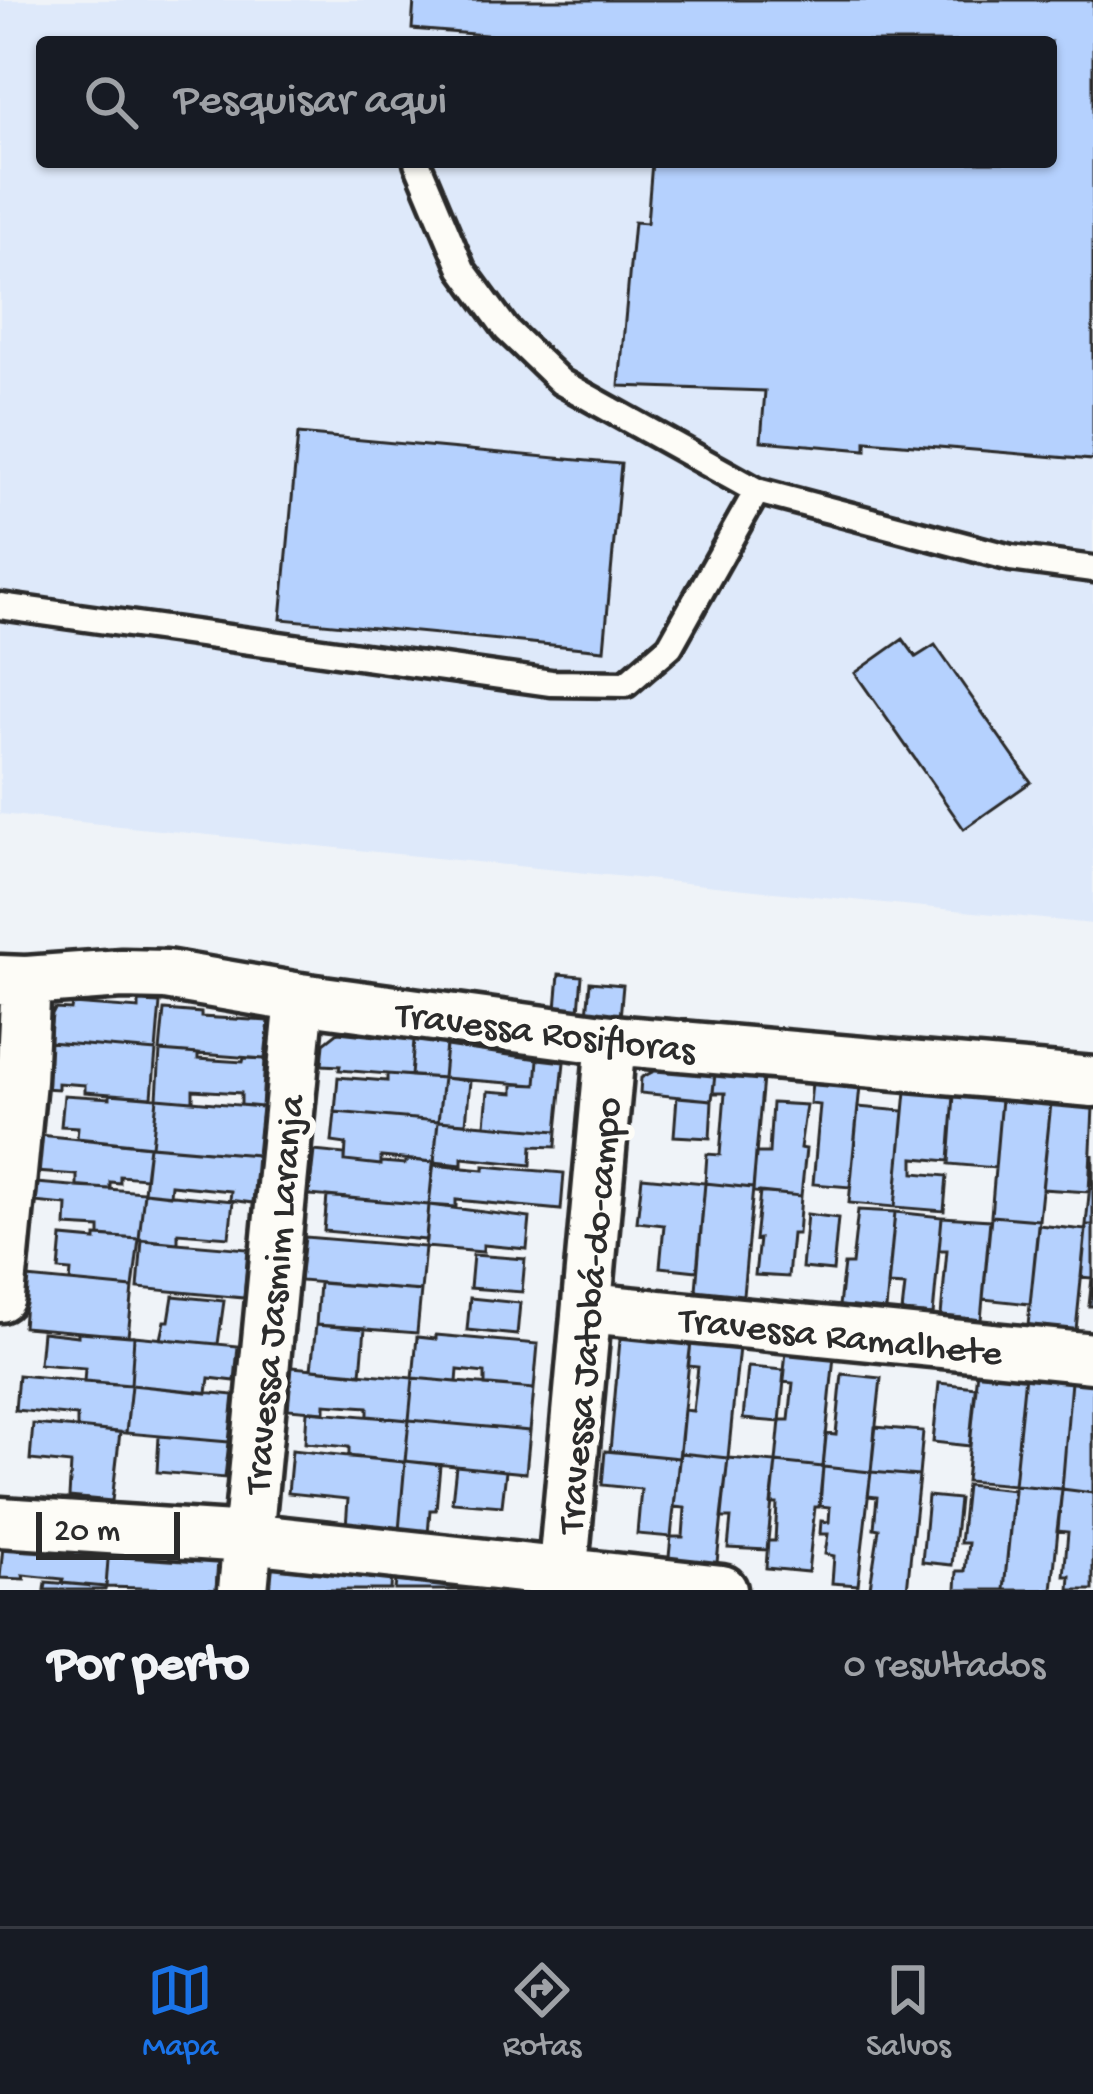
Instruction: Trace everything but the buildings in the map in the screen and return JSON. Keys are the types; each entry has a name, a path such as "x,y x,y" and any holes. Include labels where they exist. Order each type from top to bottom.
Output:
{"street":[{"name":"Travessa Rosifloras","path":"13,980 166,975 611,1040 1093,1082"},
{"path":"0,1297 21,1081 13,980"},
{"name":"Travessa Jasmim Laranja","path":"243,1590 300,998"},
{"name":"Travessa Jatobá-do-campo","path":"561,1582 611,1040"},
{"name":"Travessa Ramalhete","path":"589,1308 1093,1358"},
{"path":"0,1522 248,1538 561,1582 722,1590"}],"lane":[{"path":"420,168 462,269 506,328 561,382 757,491 1011,558 1093,569"},
{"path":"0,606 550,683 626,684 670,646 757,491"}],"shaded area":[{"path":"0,0 1093,0 1093,924 0,814"}]}
